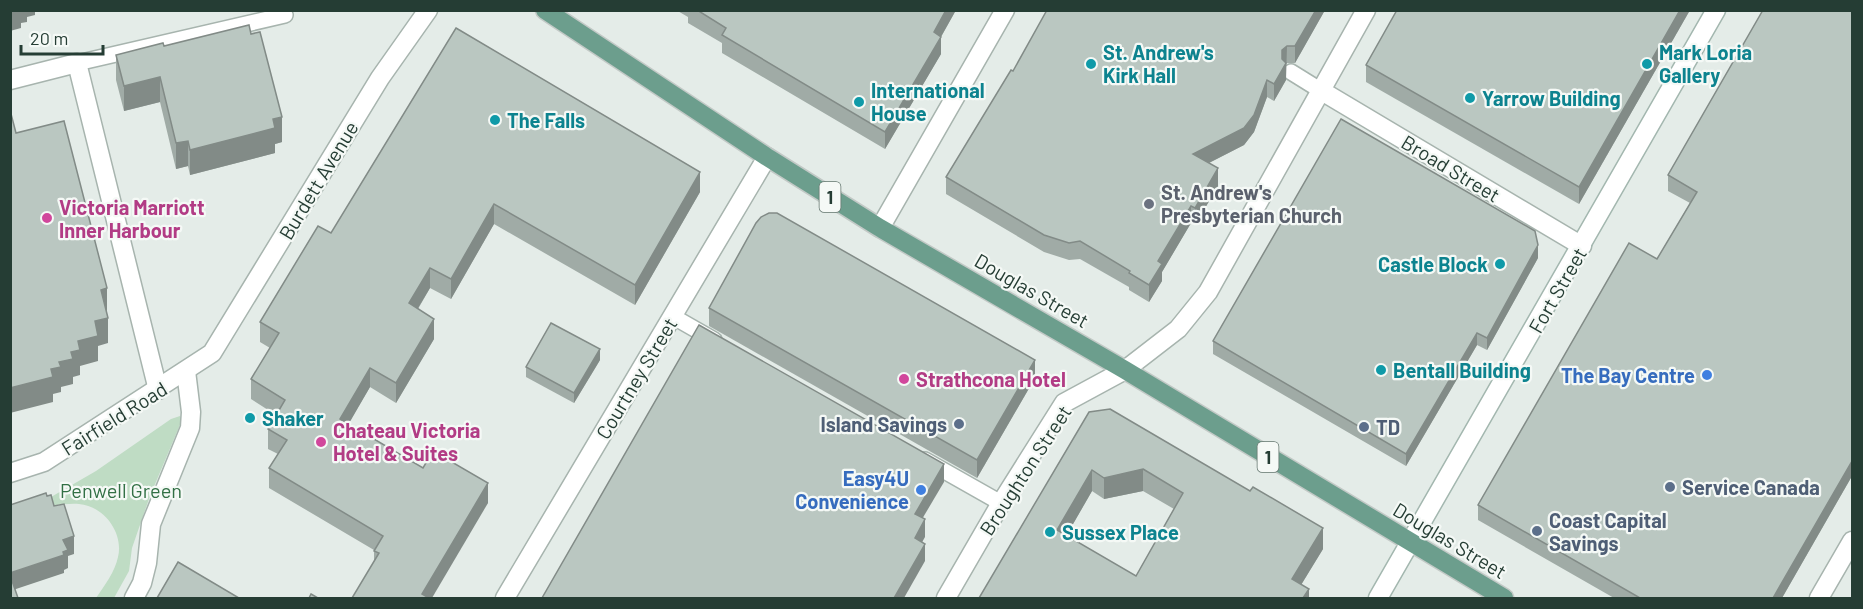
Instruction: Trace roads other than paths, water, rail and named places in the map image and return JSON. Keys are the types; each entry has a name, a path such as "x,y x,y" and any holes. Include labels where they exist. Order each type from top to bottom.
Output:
{"main road":[{"name":"Douglas Street","path":"544,10 767,157 880,228 1125,370 1504,598"}],"street":[{"name":"Burdett Avenue","path":"212,353 380,78 428,10"},
{"path":"880,228 1005,10"},
{"name":"Broughton Street","path":"946,598 1001,503 1064,403 1125,370 1178,329 1208,292 1366,10"},
{"name":"Fort Street","path":"1378,598 1716,10"},
{"path":"10,80 77,63 158,390"},
{"name":"Broad Street","path":"1320,90 1582,246"},
{"name":"Courtney Street","path":"505,598 767,157"},
{"name":"Fairfield Road","path":"10,473 44,462 212,353"},
{"path":"138,591 147,563 151,524 190,428 191,412 186,371"},
{"path":"1819,598 1852,541"}],"lane":[{"path":"77,63 285,15"},
{"path":"1291,72 1320,90"},
{"path":"672,316 723,345"},
{"path":"909,450 1001,503"}],"place":[{"name":"St. Andrew's Kirk Hall","path":"1091,64"},
{"name":"Mark Loria Gallery","path":"1647,64"},
{"name":"Yarrow Building","path":"1470,98"},
{"name":"International House","path":"859,102"},
{"name":"The Falls","path":"495,120"},
{"name":"St. Andrew's Presbyterian Church","path":"1149,204"},
{"name":"Victoria Marriott Inner Harbour","path":"47,218"},
{"name":"Castle Block","path":"1500,264"},
{"name":"Bentall Building","path":"1381,370"},
{"name":"The Bay Centre","path":"1707,375"},
{"name":"Strathcona Hotel","path":"904,379"},
{"name":"Shaker","path":"250,418"},
{"name":"Island Savings","path":"959,424"},
{"name":"TD","path":"1364,427"},
{"name":"Chateau Victoria Hotel & Suites","path":"321,442"},
{"name":"Service Canada","path":"1670,487"},
{"name":"Easy4U Convenience","path":"921,490"},
{"name":"Coast Capital Savings","path":"1537,531"},
{"name":"Sussex Place","path":"1050,532"}],"park label":[{"name":"Penwell Green","path":"121,490"}]}
